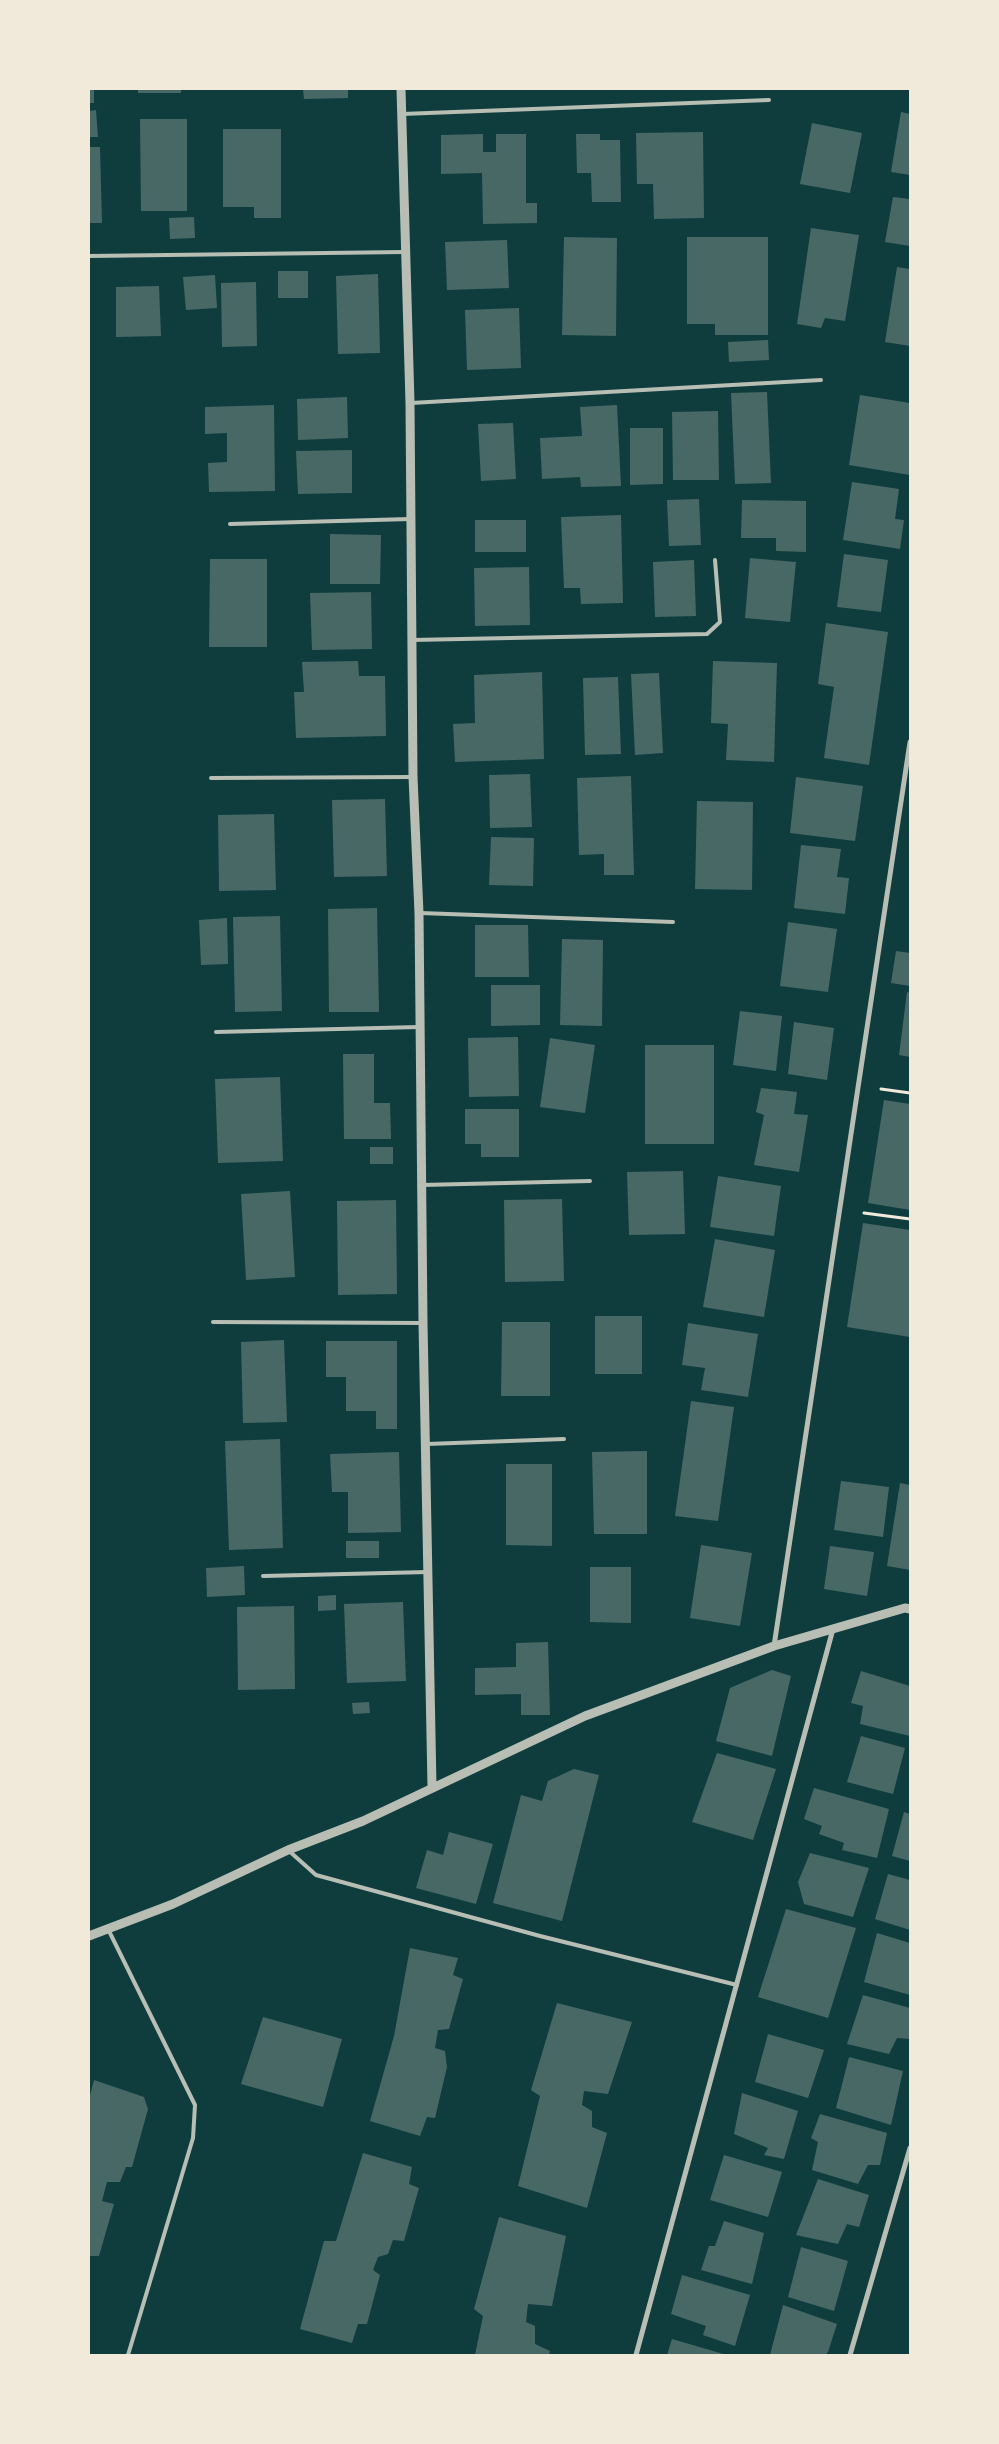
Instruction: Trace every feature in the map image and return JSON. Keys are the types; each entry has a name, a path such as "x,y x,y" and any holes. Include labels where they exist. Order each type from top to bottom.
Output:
{"street":[{"path":"402,89 404,252 410,403 413,777 419,913 423,1323 427,1444 432,1787"},
{"path":"774,1646 910,742"},
{"path":"89,1936 172,1904 288,1850 363,1821 585,1716 774,1646 905,1608 910,1609"},
{"path":"636,2355 833,1629"},
{"path":"850,2355 910,2148"}],"lane":[{"path":"402,114 769,100"},
{"path":"89,256 404,252"},
{"path":"410,403 821,380"},
{"path":"230,524 410,519"},
{"path":"411,640 708,634 720,622 716,560"},
{"path":"211,778 413,777"},
{"path":"419,913 673,922"},
{"path":"216,1032 419,1026"},
{"path":"421,1185 590,1182"},
{"path":"213,1322 423,1323"},
{"path":"427,1444 564,1439"},
{"path":"264,1576 428,1572"},
{"path":"288,1850 316,1875 540,1936 737,1985"},
{"path":"108,1929 195,2105 193,2138 128,2355"}],"path":[{"path":"840,1210 910,1219"}],"building":[{"path":"89,89 94,89 94,103 89,103"},
{"path":"138,89 181,89 181,93 138,93"},
{"path":"303,89 348,89 348,98 304,99"},
{"path":"96,110 98,137 89,137 89,111"},
{"path":"901,112 910,114 910,175 891,172"},
{"path":"140,119 187,119 187,211 141,211"},
{"path":"812,123 862,133 850,193 800,184"},
{"path":"223,129 281,129 281,218 254,218 254,207 223,207"},
{"path":"703,132 704,218 654,219 653,184 637,184 636,133"},
{"path":"483,134 483,152 496,152 496,134 526,134 526,203 537,203 537,223 483,224 482,173 441,174 441,135"},
{"path":"576,134 600,134 600,140 620,140 621,202 592,202 591,173 577,173"},
{"path":"89,147 100,147 102,223 89,223"},
{"path":"893,197 910,199 910,246 885,242"},
{"path":"194,217 195,238 170,239 169,218"},
{"path":"811,228 859,235 845,321 825,318 821,328 797,324"},
{"path":"564,237 617,238 616,336 562,335"},
{"path":"687,237 768,237 768,335 715,335 715,324 687,324"},
{"path":"507,240 509,288 447,290 445,242"},
{"path":"897,267 910,269 910,346 885,342"},
{"path":"278,271 308,271 308,298 278,298"},
{"path":"378,274 380,353 338,354 336,276"},
{"path":"215,275 217,308 186,310 183,277"},
{"path":"256,282 257,346 222,347 221,283"},
{"path":"159,286 161,336 116,337 116,287"},
{"path":"519,308 521,368 467,370 465,310"},
{"path":"768,340 769,360 729,362 728,342"},
{"path":"767,392 771,483 735,484 731,393"},
{"path":"860,395 910,403 910,475 849,465"},
{"path":"347,397 348,438 298,440 297,399"},
{"path":"274,405 275,491 209,492 208,463 227,462 227,433 205,434 205,407"},
{"path":"617,405 621,486 581,487 580,477 542,479 540,438 582,436 580,407"},
{"path":"718,411 719,480 673,480 672,412"},
{"path":"513,423 516,479 481,481 478,424"},
{"path":"630,428 663,428 663,484 630,485"},
{"path":"352,450 352,493 298,494 296,451"},
{"path":"852,482 899,489 895,519 904,520 900,549 843,540"},
{"path":"699,499 701,545 669,546 667,500"},
{"path":"742,500 806,501 806,552 776,551 776,538 741,538"},
{"path":"621,515 623,603 581,604 580,588 564,588 561,517"},
{"path":"475,520 526,520 526,552 475,552"},
{"path":"330,534 381,535 380,584 330,584"},
{"path":"844,554 888,560 881,612 837,607"},
{"path":"750,558 796,562 790,622 745,618"},
{"path":"210,559 267,559 267,647 209,647"},
{"path":"694,560 696,616 655,617 653,562"},
{"path":"529,567 530,625 475,626 474,568"},
{"path":"371,592 372,649 312,650 310,593"},
{"path":"826,623 888,632 869,765 824,758 834,687 818,684"},
{"path":"358,661 359,676 385,676 386,736 296,738 294,692 304,692 302,662"},
{"path":"713,661 777,663 774,762 726,760 728,724 711,723"},
{"path":"542,672 544,759 455,762 453,724 475,723 474,675"},
{"path":"659,673 663,753 635,755 631,674"},
{"path":"618,677 621,754 585,755 583,678"},
{"path":"530,774 532,827 490,828 489,775"},
{"path":"631,776 634,875 604,875 604,854 579,855 577,778"},
{"path":"796,777 863,786 855,841 790,833"},
{"path":"385,799 387,876 334,877 332,800"},
{"path":"697,801 753,802 752,890 695,889"},
{"path":"274,814 276,890 219,891 218,815"},
{"path":"491,837 534,838 533,886 489,885"},
{"path":"801,845 841,849 837,877 849,878 845,914 794,908"},
{"path":"377,908 379,1012 329,1012 328,909"},
{"path":"280,916 282,1011 235,1012 233,917"},
{"path":"227,918 228,964 201,965 199,920"},
{"path":"788,922 837,929 828,992 780,986"},
{"path":"475,925 528,925 529,977 475,977"},
{"path":"562,939 603,940 602,1026 560,1025"},
{"path":"896,951 910,953 910,986 891,983"},
{"path":"491,985 540,985 540,1025 491,1026"},
{"path":"907,992 910,993 910,1057 899,1055"},
{"path":"740,1011 782,1016 776,1071 733,1065"},
{"path":"794,1022 834,1028 827,1080 788,1074"},
{"path":"518,1037 519,1096 469,1097 468,1038"},
{"path":"550,1038 595,1045 585,1113 540,1107"},
{"path":"645,1045 714,1045 714,1144 645,1144"},
{"path":"343,1054 374,1054 374,1103 390,1103 391,1139 344,1139"},
{"path":"280,1077 283,1161 218,1163 215,1079"},
{"path":"761,1088 797,1092 794,1114 808,1115 799,1172 754,1165 764,1115 756,1112"},
{"path":"884,1100 910,1104 910,1210 868,1203"},
{"path":"465,1109 519,1109 519,1157 481,1157 481,1144 465,1144"},
{"path":"370,1147 393,1147 393,1164 370,1164"},
{"path":"683,1171 685,1234 629,1235 627,1172"},
{"path":"718,1176 781,1186 774,1236 710,1227"},
{"path":"290,1191 295,1277 246,1280 241,1194"},
{"path":"562,1199 564,1281 505,1282 504,1200"},
{"path":"396,1200 397,1294 338,1295 337,1201"},
{"path":"863,1223 910,1230 910,1337 847,1327"},
{"path":"715,1239 775,1250 764,1317 703,1307"},
{"path":"595,1316 642,1316 642,1374 595,1374"},
{"path":"502,1322 550,1322 550,1396 501,1396"},
{"path":"688,1323 758,1334 748,1397 701,1390 705,1368 682,1365"},
{"path":"284,1340 287,1422 243,1423 241,1342"},
{"path":"326,1341 397,1341 397,1429 376,1429 376,1411 346,1411 346,1377 326,1377"},
{"path":"691,1401 734,1407 718,1521 675,1516"},
{"path":"280,1439 283,1548 229,1550 225,1441"},
{"path":"647,1451 647,1534 594,1534 592,1452"},
{"path":"399,1452 401,1532 348,1533 348,1492 332,1492 330,1454"},
{"path":"506,1464 552,1464 552,1546 506,1545"},
{"path":"841,1481 889,1487 883,1537 834,1530"},
{"path":"900,1483 910,1485 910,1570 887,1566"},
{"path":"346,1541 379,1541 379,1558 346,1558"},
{"path":"701,1545 752,1553 740,1626 690,1618"},
{"path":"830,1546 874,1552 867,1596 824,1589"},
{"path":"244,1566 245,1595 207,1597 206,1568"},
{"path":"590,1567 631,1567 631,1623 590,1622"},
{"path":"336,1595 336,1610 318,1611 318,1596"},
{"path":"403,1602 406,1681 347,1683 344,1604"},
{"path":"294,1606 295,1689 238,1690 237,1607"},
{"path":"548,1642 550,1715 521,1715 521,1694 475,1695 475,1668 516,1667 516,1643"},
{"path":"772,1670 791,1676 772,1756 716,1741 730,1688"},
{"path":"861,1671 910,1686 910,1736 860,1724 863,1706 851,1703"},
{"path":"369,1702 370,1713 353,1714 352,1703"},
{"path":"861,1736 905,1748 893,1794 847,1782"},
{"path":"717,1753 776,1769 753,1840 692,1822"},
{"path":"574,1769 599,1775 562,1921 493,1903 521,1795 542,1801 548,1781"},
{"path":"814,1788 889,1809 877,1858 842,1850 844,1843 819,1834 822,1826 804,1819"},
{"path":"904,1812 910,1814 910,1861 892,1856"},
{"path":"449,1832 493,1844 476,1904 416,1888 427,1850 443,1855"},
{"path":"810,1853 869,1868 853,1917 804,1904 798,1882"},
{"path":"888,1874 910,1880 910,1930 875,1919"},
{"path":"786,1909 856,1928 828,2018 758,1997"},
{"path":"877,1933 910,1943 910,1995 864,1982"},
{"path":"410,1948 458,1958 453,1975 463,1979 449,2029 438,2030 435,2048 445,2051 447,2067 435,2118 427,2117 420,2136 370,2121 394,2036"},
{"path":"863,1995 910,2008 910,2039 897,2038 889,2054 847,2044"},
{"path":"557,2003 632,2022 608,2094 584,2091 582,2105 592,2111 592,2127 607,2133 587,2208 518,2186 540,2096 531,2090"},
{"path":"263,2017 342,2039 323,2107 241,2084"},
{"path":"768,2034 824,2050 808,2098 755,2082"},
{"path":"849,2057 903,2071 891,2125 836,2108"},
{"path":"94,2080 144,2097 148,2109 132,2167 126,2167 120,2182 107,2182 102,2201 114,2204 99,2256 89,2256 89,2099"},
{"path":"742,2093 798,2111 784,2159 764,2155 768,2148 734,2134"},
{"path":"820,2114 887,2133 880,2165 868,2165 858,2184 812,2170 818,2142 811,2138"},
{"path":"363,2153 412,2167 409,2184 419,2188 404,2241 393,2240 388,2254 378,2257 373,2270 380,2275 367,2324 358,2324 352,2343 300,2329 324,2241 336,2241"},
{"path":"724,2155 782,2172 768,2217 710,2200"},
{"path":"818,2179 869,2195 859,2227 847,2224 838,2244 796,2235"},
{"path":"499,2217 566,2236 552,2306 528,2304 526,2322 535,2326 535,2344 550,2351 549,2355 475,2355 483,2316 474,2309"},
{"path":"724,2221 764,2233 752,2284 701,2270 709,2246 715,2246"},
{"path":"801,2247 848,2261 834,2311 788,2297"},
{"path":"682,2275 750,2295 735,2346 703,2335 706,2326 671,2314"},
{"path":"783,2305 837,2324 828,2352 825,2355 770,2355"},
{"path":"672,2339 727,2355 667,2355"}]}
